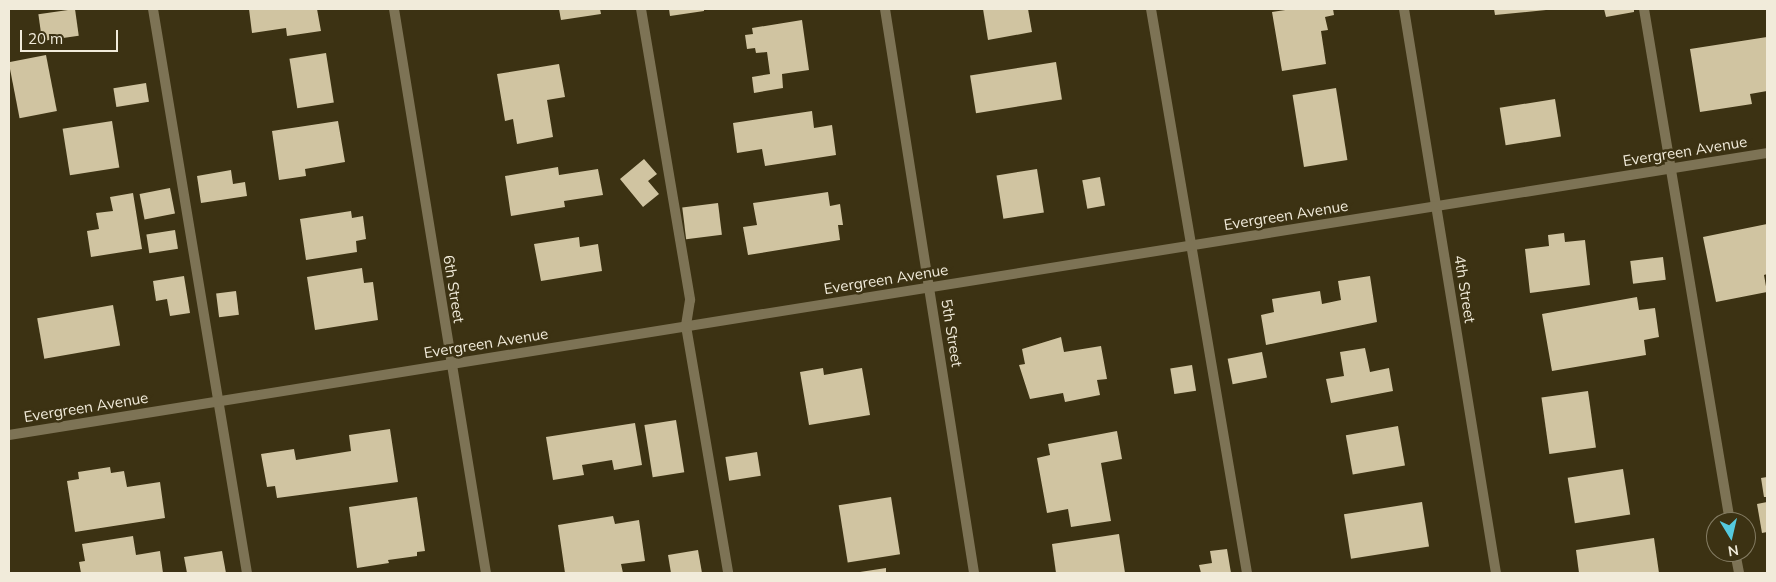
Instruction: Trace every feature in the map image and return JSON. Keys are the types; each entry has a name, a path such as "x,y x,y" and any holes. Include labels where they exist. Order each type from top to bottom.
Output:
{"street":[{"path":"153,9 247,573"},
{"name":"6th Street","path":"394,9 486,573"},
{"path":"641,9 690,300 686,326 728,573"},
{"name":"5th Street","path":"885,9 974,573"},
{"path":"1151,9 1247,573"},
{"name":"4th Street","path":"1404,9 1496,573"},
{"path":"1644,9 1728,512"},
{"name":"Evergreen Avenue","path":"9,434 1767,153"}],"building":[{"path":"75,9 79,36 42,41 38,14"},
{"path":"249,9 317,9 321,31 287,36 286,28 252,33"},
{"path":"559,9 600,9 601,14 561,20"},
{"path":"669,9 704,9 704,11 670,16"},
{"path":"983,9 1028,9 1032,32 988,40"},
{"path":"1292,9 1333,9 1334,15 1325,17 1328,30 1321,31 1326,64 1282,71 1272,12"},
{"path":"1494,9 1546,9 1546,10 1495,15"},
{"path":"1604,9 1634,9 1634,12 1606,17"},
{"path":"802,20 809,70 782,74 783,88 754,93 752,77 770,74 767,52 756,53 755,48 747,49 745,35 753,34 752,28"},
{"path":"1767,37 1767,91 1750,94 1752,104 1700,112 1690,49"},
{"path":"326,53 334,102 297,108 289,59"},
{"path":"46,55 57,111 20,118 9,62"},
{"path":"1056,62 1062,100 976,113 970,76"},
{"path":"559,64 565,97 547,100 553,137 517,144 513,119 505,121 497,74"},
{"path":"146,83 149,102 116,107 113,88"},
{"path":"1336,88 1347,160 1304,167 1293,95"},
{"path":"1555,99 1561,137 1506,145 1500,108"},
{"path":"812,111 814,128 832,125 836,155 765,166 762,149 737,153 733,123"},
{"path":"112,121 119,167 70,175 63,129"},
{"path":"338,121 345,162 305,169 306,176 279,180 272,131"},
{"path":"644,159 657,174 648,181 659,194 643,207 620,179"},
{"path":"558,167 559,175 598,169 603,195 564,201 565,207 511,216 505,176"},
{"path":"1037,169 1044,212 1003,219 997,175"},
{"path":"231,170 233,184 245,182 247,196 201,203 197,176"},
{"path":"1100,177 1105,206 1087,209 1082,180"},
{"path":"170,188 175,214 145,219 140,194"},
{"path":"828,192 830,206 840,204 843,225 838,225 840,240 748,255 743,227 757,225 753,203"},
{"path":"133,193 142,249 91,257 87,231 99,229 96,213 113,211 110,197"},
{"path":"718,203 722,235 686,239 682,207"},
{"path":"351,211 352,218 363,216 366,239 356,241 357,252 306,260 300,219"},
{"path":"1767,224 1767,274 1764,275 1767,292 1716,302 1703,237"},
{"path":"175,230 178,249 149,253 146,235"},
{"path":"1564,233 1565,242 1585,240 1590,285 1530,293 1525,249 1549,246 1548,235"},
{"path":"579,237 580,247 598,244 602,271 541,281 534,244"},
{"path":"1663,257 1666,280 1633,284 1630,261"},
{"path":"362,268 364,283 373,282 378,320 315,330 307,277"},
{"path":"184,276 190,313 170,316 167,299 156,301 153,281"},
{"path":"1370,276 1377,322 1266,345 1261,315 1274,312 1272,299 1320,291 1322,304 1341,300 1338,281"},
{"path":"236,291 239,315 219,317 216,293"},
{"path":"1637,297 1639,310 1655,308 1659,337 1644,340 1646,355 1552,371 1542,314"},
{"path":"113,305 120,345 44,359 37,318"},
{"path":"1061,337 1064,352 1101,346 1107,379 1097,380 1100,395 1065,402 1063,393 1030,399 1019,365 1025,364 1022,349"},
{"path":"1365,348 1370,372 1389,368 1393,391 1331,403 1326,379 1344,376 1340,352"},
{"path":"1262,352 1267,378 1233,384 1228,359"},
{"path":"1192,365 1196,391 1174,394 1170,368"},
{"path":"823,368 824,375 862,368 870,415 809,425 800,372"},
{"path":"1588,391 1596,447 1549,454 1541,398"},
{"path":"676,420 684,472 653,477 644,425"},
{"path":"635,423 642,465 614,470 612,460 582,465 584,475 553,480 546,437"},
{"path":"1398,426 1405,465 1353,475 1346,435"},
{"path":"390,429 398,482 277,498 275,486 267,487 261,454 294,449 296,460 351,451 349,435"},
{"path":"1117,431 1122,459 1101,463 1111,521 1071,527 1068,509 1047,513 1037,458 1050,455 1048,444"},
{"path":"757,452 761,476 729,481 725,457"},
{"path":"110,467 111,473 124,471 127,487 160,482 165,518 75,532 67,481 79,479 78,472"},
{"path":"1623,469 1630,514 1575,523 1568,478"},
{"path":"1767,477 1767,497 1764,497 1761,478"},
{"path":"417,497 425,551 417,552 417,556 388,560 389,563 357,568 349,507"},
{"path":"891,497 900,554 848,563 839,505"},
{"path":"1422,502 1429,546 1351,559 1344,514"},
{"path":"1767,502 1767,532 1762,533 1757,504"},
{"path":"613,516 615,524 639,520 645,561 621,564 623,573 565,573 558,525"},
{"path":"1119,534 1125,573 1056,573 1052,544"},
{"path":"133,536 136,555 160,551 163,573 81,573 79,562 85,561 82,544"},
{"path":"1654,538 1659,573 1579,573 1576,550"},
{"path":"1227,549 1231,573 1201,573 1199,565 1212,563 1210,551"},
{"path":"698,550 702,573 671,573 668,555"},
{"path":"222,551 226,573 187,573 184,557"},
{"path":"886,568 886,573 860,572"}]}
